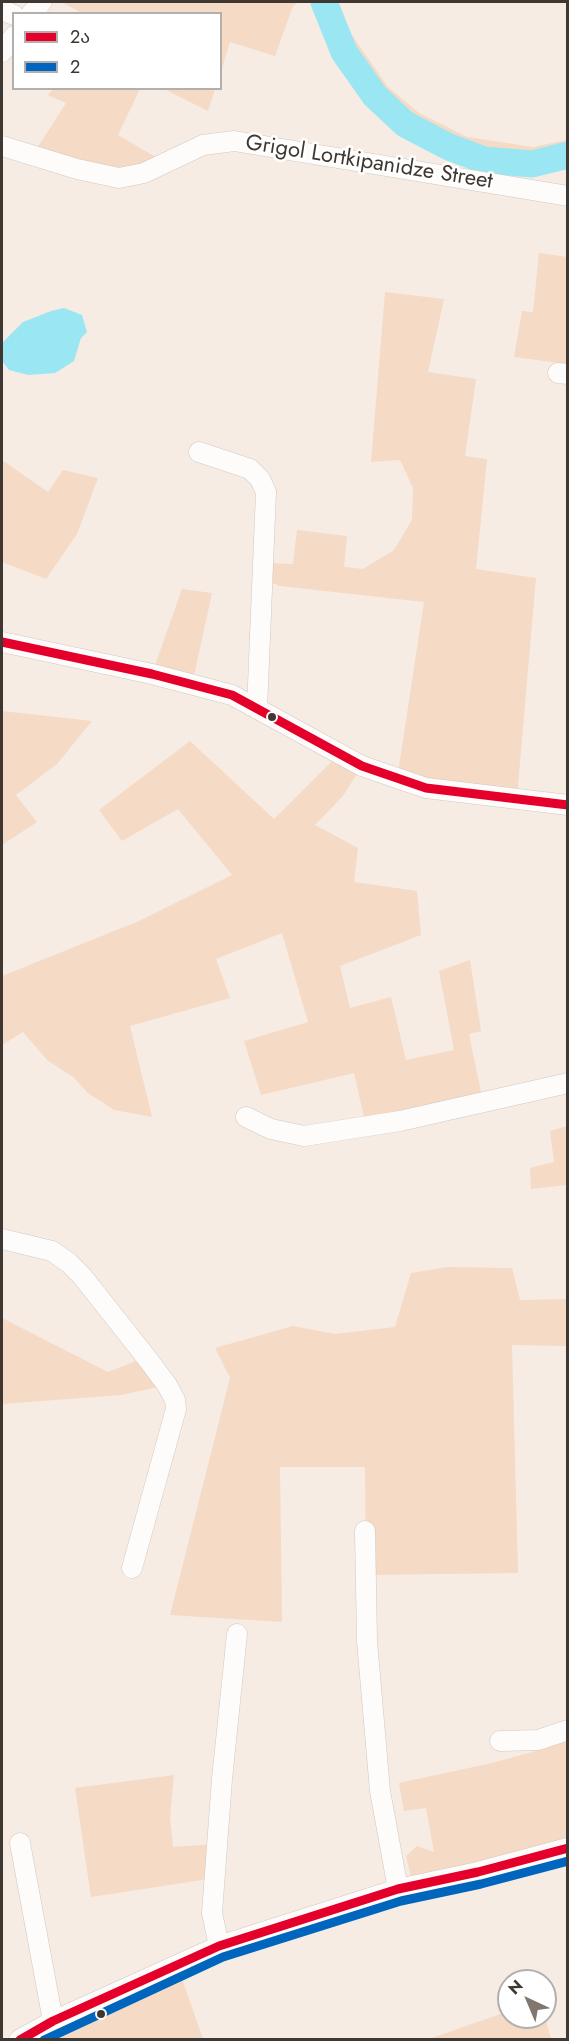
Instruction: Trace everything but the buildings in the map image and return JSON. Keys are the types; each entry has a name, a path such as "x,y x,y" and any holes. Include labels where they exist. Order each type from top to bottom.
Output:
{"street":[{"path":"2,52 12,39"},
{"name":"Grigol Lortkipanidze Street","path":"2,146 76,170 119,178 144,173 203,145 234,141 567,196"},
{"path":"199,452 250,469 260,479 266,492 257,709"},
{"path":"2,642 152,674 232,695 362,766 426,788 567,805"},
{"path":"246,1117 271,1129 304,1136 400,1120 567,1083"},
{"path":"2,1239 52,1251 69,1263 82,1276 146,1357 175,1400 176,1409 132,1568"},
{"path":"365,1531 367,1641 379,1781 398,1888"},
{"path":"219,1946 212,1913 222,1779 237,1634"},
{"path":"500,1741 538,1740 567,1730"},
{"path":"20,1843 53,2021"},
{"path":"19,2040 53,2021 219,1946 398,1888 478,1872 567,1848"}],"shaded area":[{"path":"61,2 298,2 293,6 275,56 230,42 222,69 222,12 80,12"},
{"path":"324,2 329,2 388,87 419,113 467,137 533,147 567,140 567,155 532,164 484,160 449,147 405,124 375,96 344,52"},
{"path":"52,90 140,90 118,135 166,163 144,173 32,156 66,103 48,95"},
{"path":"166,90 215,90 208,111"},
{"path":"539,253 567,257 567,364 514,357 522,311 533,312"},
{"path":"385,292 444,299 428,372 476,379 465,456 487,459 476,569 536,578 517,797 398,773 424,602 280,586 263,579 264,563 293,564 297,530 347,536 344,567 363,569 394,550 412,520 413,488 400,460 371,462"},
{"path":"2,460 48,492 63,470 98,478 77,534 46,579 2,562"},
{"path":"182,589 212,593 192,685 152,674"},
{"path":"2,711 92,721 57,764 16,795 37,822 2,845"},
{"path":"190,741 274,819 340,753 362,766 343,796 315,825 358,848 354,882 417,891 421,935 340,966 350,1008 391,997 406,1060 454,1050 439,971 470,960 481,1031 469,1034 483,1102 366,1126 354,1073 261,1095 244,1041 308,1022 282,933 216,959 230,998 130,1026 152,1117 114,1110 88,1093 73,1077 47,1060 23,1032 2,1045 2,976 139,921 232,875 178,809 122,841 99,810"},
{"path":"567,1126 567,1185 531,1189 530,1168 554,1162 550,1131"},
{"path":"448,1267 512,1268 520,1300 567,1299 567,1346 512,1345 518,1573 366,1575 365,1467 280,1467 282,1622 170,1615 230,1378 215,1348 293,1326 335,1334 395,1327 411,1273"},
{"path":"2,1318 108,1372 146,1357 167,1385 121,1395 2,1404"},
{"path":"567,1734 567,1838 533,1854 411,1877 406,1856 417,1846 434,1852 426,1808 404,1811 399,1783 492,1763 547,1748 546,1740"},
{"path":"174,1775 170,1817 173,1847 217,1844 215,1878 91,1897 75,1788"},
{"path":"180,1973 203,2039 59,2039 53,2021"},
{"path":"497,2015 497,2029 548,2029 551,2039 429,2039"}],"water":[{"path":"64,308 82,315 87,332 81,338 74,361 55,373 28,375 9,370 2,361 3,342 23,322"}],"waterway":[{"path":"324,2 344,52 375,96 405,124 449,147 484,160 532,164 568,155"}],"transit line":[{"name":"2ა","path":"2,642 152,674 232,695 362,766 426,788 568,805"},
{"name":"2ა","path":"20,2040 53,2021 219,1946 398,1889 478,1872 568,1848"},
{"name":"2","path":"44,2040 223,1957 401,1901 481,1884 568,1861"}]}
